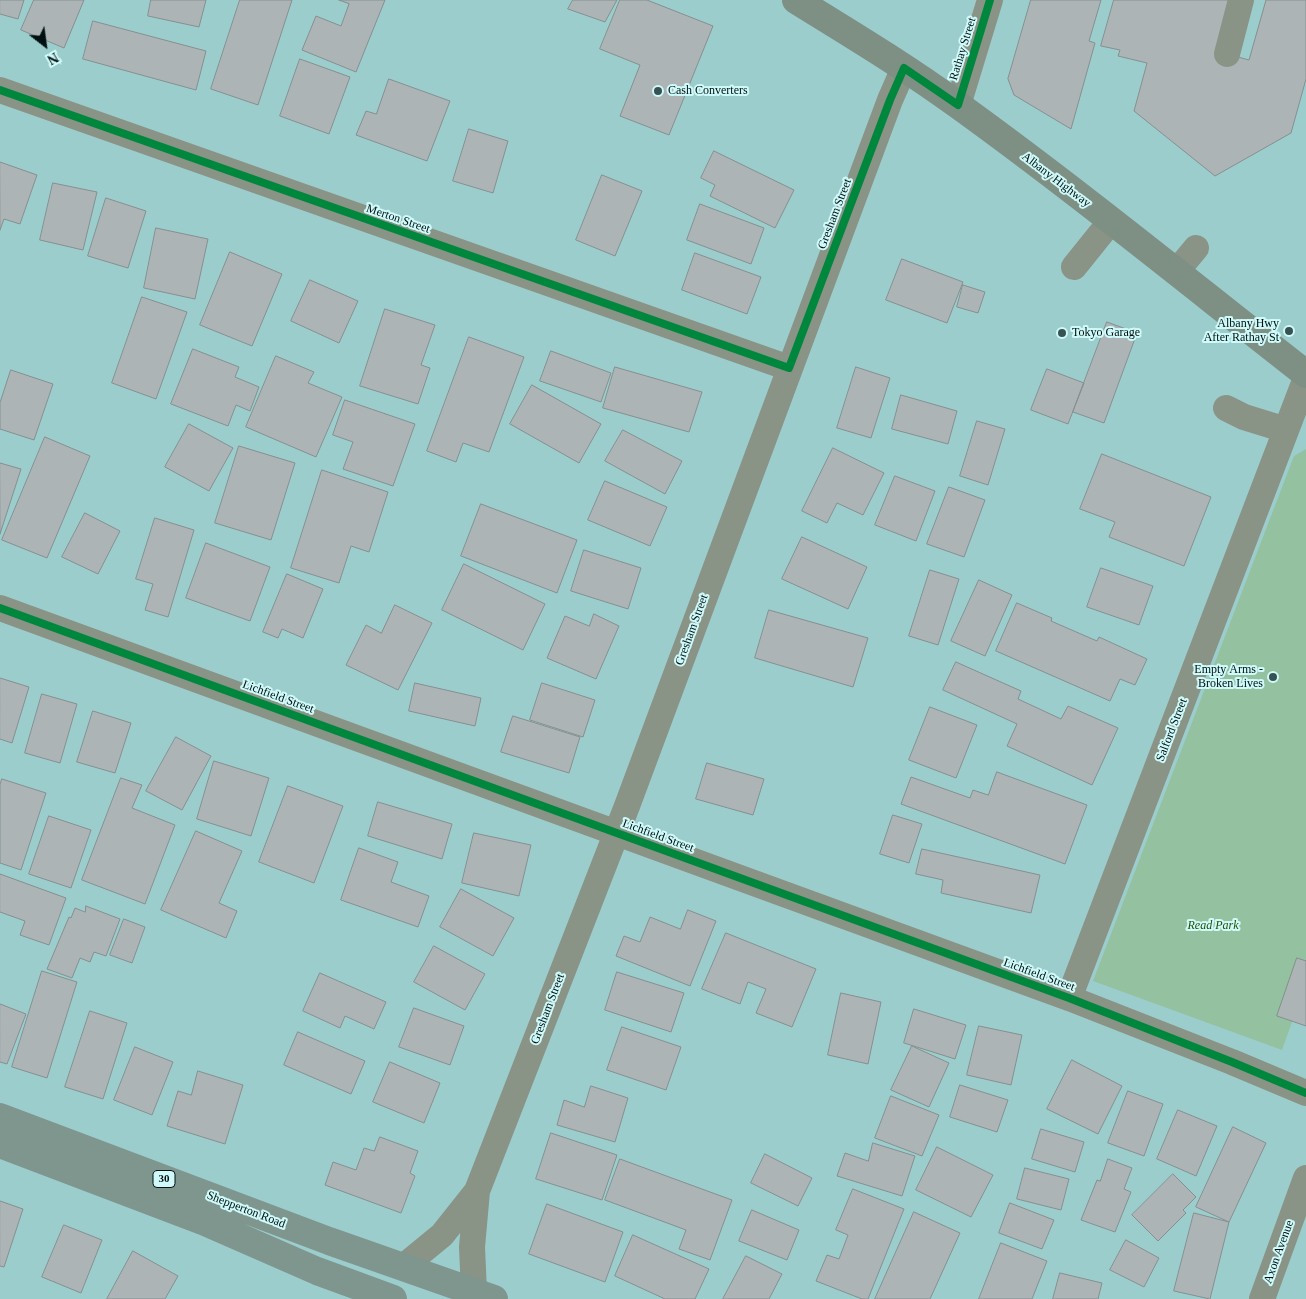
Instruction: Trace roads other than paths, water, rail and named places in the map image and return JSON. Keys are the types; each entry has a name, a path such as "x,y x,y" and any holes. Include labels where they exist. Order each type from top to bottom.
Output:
{"highway":[{"name":"Shepperton Road","path":"0,1117 320,1238 484,1295"},
{"name":"Shepperton Road","path":"0,1144 196,1218 317,1271 392,1299"}],"main road":[{"name":"Albany Highway","path":"796,0 904,68 958,105 1111,221 1306,376"}],"street":[{"name":"Rathay Street","path":"958,105 990,0"},
{"path":"1226,54 1241,0"},
{"name":"Gresham Street","path":"484,1295 472,1247 477,1191 616,833 789,368 890,100 904,68"},
{"name":"Merton Street","path":"0,90 789,368"},
{"path":"1074,267 1111,221"},
{"path":"1176,272 1196,248"},
{"name":"Salford Street","path":"1069,998 1306,376"},
{"path":"1226,408 1244,417 1286,430"},
{"name":"Lichfield Street","path":"0,608 1069,998 1306,1093"},
{"name":"Axon Avenue","path":"1262,1299 1306,1178"},
{"name":"Gresham Street","path":"403,1267 442,1235 477,1191"}],"place":[{"name":"Cash Converters","path":"658,91"},
{"name":"Albany Hwy After Rathay St","path":"1289,331"},
{"name":"Tokyo Garage","path":"1062,333"},
{"name":"Empty Arms - Broken Lives","path":"1273,677"}],"park label":[{"name":"Read Park","path":"1213,926"}]}
